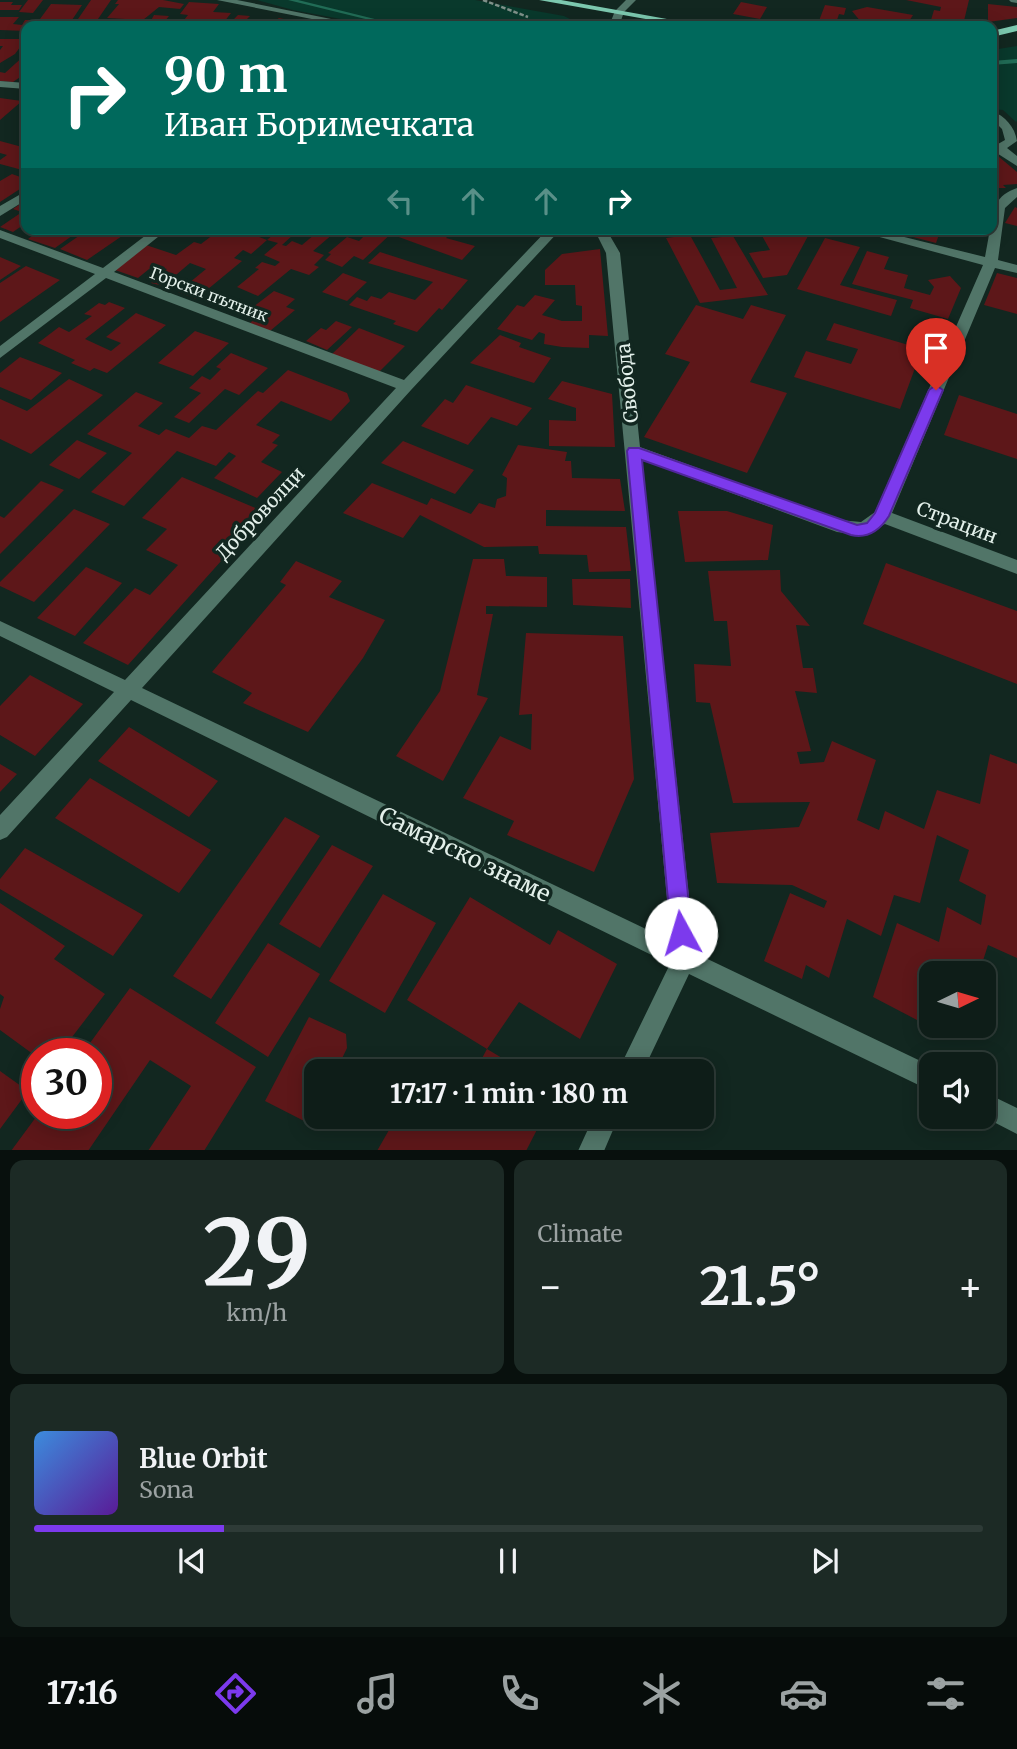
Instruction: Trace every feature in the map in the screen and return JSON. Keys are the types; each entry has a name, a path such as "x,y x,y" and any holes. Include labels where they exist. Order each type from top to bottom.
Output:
{"main road":[{"path":"544,0 674,21"},
{"path":"997,33 1017,28"}],"street":[{"path":"222,0 334,21"},
{"path":"616,21 620,11 631,0"},
{"path":"1,84 21,86"},
{"path":"997,118 1011,134 1010,141 997,147"},
{"path":"997,148 1017,162"},
{"path":"997,222 999,208 1006,195"},
{"path":"0,212 21,198"},
{"name":"Горски пътник","path":"0,234 406,386"},
{"path":"0,353 154,235"},
{"name":"Доброволци","path":"0,830 406,386 549,235"},
{"name":"Свобода","path":"603,235 613,253 684,959"},
{"path":"882,235 1017,269"},
{"path":"634,451 847,528 857,531 872,527 882,516 991,262 995,235"},
{"name":"Страцин","path":"882,516 1017,567"},
{"name":"Самарско знаме","path":"0,628 919,1073"},
{"path":"636,1059 684,959"},
{"path":"996,1110 1017,1121"},
{"path":"591,1150 601,1129"}],"path":[{"path":"483,0 531,18"}],"green space":[{"path":"257,0 475,0 564,16 574,21 351,21"},
{"path":"1017,46 1016,122 1003,110 997,109 997,49"}],"building":[{"path":"28,0 43,0 33,13 19,12"},
{"path":"91,0 111,0 98,19 78,19"},
{"path":"118,0 163,0 184,4 180,9 159,7 143,20 107,18 119,4 115,4"},
{"path":"906,0 969,0 964,21 931,20 934,10 940,11 941,7"},
{"path":"0,2 22,5 19,10 0,10"},
{"path":"189,2 219,4 213,12 231,13 225,21 184,20 188,15 180,14"},
{"path":"741,2 767,7 760,19 733,14"},
{"path":"51,4 82,5 72,20 40,19"},
{"path":"988,4 1017,7 1017,18 988,21"},
{"path":"825,5 846,8 844,15 839,14 837,21 819,21"},
{"path":"867,7 913,15 909,21 860,21 852,11"},
{"path":"154,15 169,16 165,21 151,21"},
{"path":"238,15 250,16 245,21 232,21"},
{"path":"0,17 19,17 13,24 21,25 21,31 0,30"},
{"path":"0,39 21,39 21,46 15,54 0,63 0,50 3,46 0,46"},
{"path":"21,59 21,76 13,82 0,81 0,72 5,73"},
{"path":"0,98 21,101 21,102 0,120"},
{"path":"0,141 21,147 21,170 0,164 0,160 7,155 0,153"},
{"path":"997,155 1017,172 1017,184 997,188"},
{"path":"12,174 21,177 21,188 0,202 0,181"},
{"path":"21,203 21,212 13,209"},
{"path":"1015,207 1017,208 1017,226 1005,223"},
{"path":"21,213 21,226 13,232 0,227"},
{"path":"33,235 73,235 55,248 28,239"},
{"path":"80,235 122,236 87,260 60,249"},
{"path":"213,235 254,235 267,240 251,254 243,250 234,258 242,261 196,299 178,292 206,269 190,263 163,286 151,283 167,269 154,265 138,278 115,270 146,245 176,255 194,242 201,244"},
{"path":"273,235 293,235 282,245 286,246 292,241 302,245 314,235 332,235 313,251 324,255 314,265 319,267 309,275 291,269 258,296 237,287 259,269 255,268 262,262 275,266 280,262 264,255 278,243 267,240"},
{"path":"361,235 390,235 363,260 354,256 342,267 325,260 331,254 328,253 347,237 359,241 364,236"},
{"path":"449,235 446,238 475,246 462,260 396,236"},
{"path":"690,235 720,290 737,288 711,238 733,236 768,295 700,303 666,238"},
{"path":"762,235 808,236 787,275 763,278 749,253 770,250"},
{"path":"905,235 939,235 936,243"},
{"path":"825,238 860,247 840,285 897,300 891,316 797,289"},
{"path":"600,249 608,336 589,335 589,348 562,347 544,344 545,334 539,332 532,340 497,329 517,305 524,307 535,295 555,300 542,315 562,321 582,321 582,306 576,305 575,285 545,285 545,270 562,254"},
{"path":"867,251 889,257 884,269 908,275 904,288 930,295 934,287 928,280 950,276 961,288 948,319 910,308 913,300 852,284"},
{"path":"380,252 468,280 442,310 439,308 417,332 393,324 396,321 349,305 357,297 367,301 371,296 381,299 389,292 415,300 433,282 368,263"},
{"path":"0,257 21,266 0,280"},
{"path":"26,266 60,280 0,322 0,283"},
{"path":"343,273 367,282 347,301 322,292"},
{"path":"997,273 1017,278 1017,314 984,305"},
{"path":"274,291 295,299 286,307 295,310 270,331 250,323 263,312 253,307"},
{"path":"109,302 125,308 85,339 111,351 121,343 106,337 136,313 166,325 107,373 94,368 90,371 71,363 75,360 38,343 59,327 69,332 92,316 84,314 99,303 105,305"},
{"path":"696,305 743,319 751,305 786,315 750,382 787,393 747,473 644,437 690,362 665,354"},
{"path":"336,321 352,327 327,350 306,341 321,328 326,330"},
{"path":"834,323 922,349 900,409 794,377 806,351 851,364 858,349 826,340"},
{"path":"359,328 405,346 378,373 332,354"},
{"path":"195,331 229,343 193,376 158,363"},
{"path":"500,335 521,343 519,347 551,358 534,383 470,363"},
{"path":"231,353 268,368 239,395 225,389 189,423 174,417 201,393 189,388 202,376 210,380 221,369 216,367"},
{"path":"20,357 62,373 31,400 0,387 0,373"},
{"path":"288,370 347,393 350,401 331,421 281,401 256,425 280,435 272,443 278,445 261,462 282,472 257,498 214,478 236,456 229,452 216,466 177,451 124,506 91,492 132,453 87,434 136,392 163,403 138,426 159,435 166,429 189,438 202,426 216,430 258,391 263,393"},
{"path":"69,379 103,395 31,454 0,439 0,399 27,411"},
{"path":"562,381 612,394 615,447 549,446 549,420 576,421 576,408 548,399"},
{"path":"466,385 532,408 517,426 491,417 468,445 421,426 445,399 453,403"},
{"path":"959,395 1017,414 1017,459 944,435"},
{"path":"77,440 107,453 79,479 49,465"},
{"path":"403,441 474,470 455,494 381,463"},
{"path":"518,445 567,452 565,461 571,461 572,478 620,479 625,511 546,510 546,526 626,527 631,571 589,572 587,555 539,554 538,546 484,547 420,515 403,538 343,513 372,483 427,505 431,498 471,514 479,503 495,508 497,499 506,496 507,478 502,475"},
{"path":"182,477 265,512 128,665 83,643 135,588 150,595 178,565 146,550 167,529 142,518"},
{"path":"41,481 64,490 0,554 0,516 4,518"},
{"path":"74,509 110,524 34,602 0,586 0,582"},
{"path":"678,511 727,511 773,525 768,560 685,562"},
{"path":"473,559 504,559 506,576 547,577 547,607 486,606 486,614 493,614 477,695 488,698 443,781 396,756 440,691"},
{"path":"296,561 342,581 329,597 385,620 363,658 308,732 243,703 252,693 212,672 286,585 280,582"},
{"path":"886,563 1017,611 1017,684 863,624"},
{"path":"86,567 122,583 75,636 37,618"},
{"path":"780,570 781,591 810,626 796,625 803,668 813,668 817,693 795,691 811,751 797,752 800,764 824,762 832,741 876,760 857,820 879,830 885,811 924,829 937,790 980,804 990,754 1017,764 1017,958 988,945 983,961 919,961 917,1020 873,997 897,923 939,942 947,907 981,925 986,895 959,881 969,850 937,835 920,903 894,895 881,936 847,919 829,978 806,965 802,979 764,961 790,893 824,908 827,901 792,885 717,883 710,833 799,827 810,802 733,803 710,703 696,702 694,664 731,666 727,621 714,621 708,571"},
{"path":"572,579 630,579 631,608 573,605"},
{"path":"526,633 623,636 634,779 594,872 507,835 514,821 463,798 500,736 531,750 532,714 519,715"},
{"path":"30,675 83,704 35,756 0,735 0,706"},
{"path":"129,727 218,781 189,817 98,761"},
{"path":"0,764 17,774 0,792"},
{"path":"90,778 211,850 179,893 55,818"},
{"path":"285,817 320,836 211,999 173,976"},
{"path":"332,845 373,866 320,948 279,924"},
{"path":"25,848 143,915 113,956 0,889 0,879"},
{"path":"383,894 436,923 385,1013 329,981"},
{"path":"470,897 550,945 558,930 617,964 580,1039 519,1002 487,1049 407,1000"},
{"path":"0,903 65,946 54,959 105,994 71,1038 21,1038 21,1045 0,1030 0,1009 4,997 0,994"},
{"path":"268,943 320,974 268,1057 215,1023"},
{"path":"130,988 256,1067 205,1150 149,1150 191,1086 150,1060 112,1116 112,1038 94,1038"},
{"path":"309,1017 346,1034 347,1048 342,1059 304,1059 304,1121 265,1101"},
{"path":"487,1049 504,1059 482,1059"},
{"path":"0,1071 21,1086 21,1100 0,1129"},
{"path":"27,1129 103,1129 89,1150 12,1150"},
{"path":"390,1129 537,1129 527,1150 378,1150"}],"waterway":[{"path":"291,0 379,21"},
{"path":"997,63 1017,61"}],"route":[{"path":"681,933 634,451 857,531 872,527 882,516 936,390"}]}
